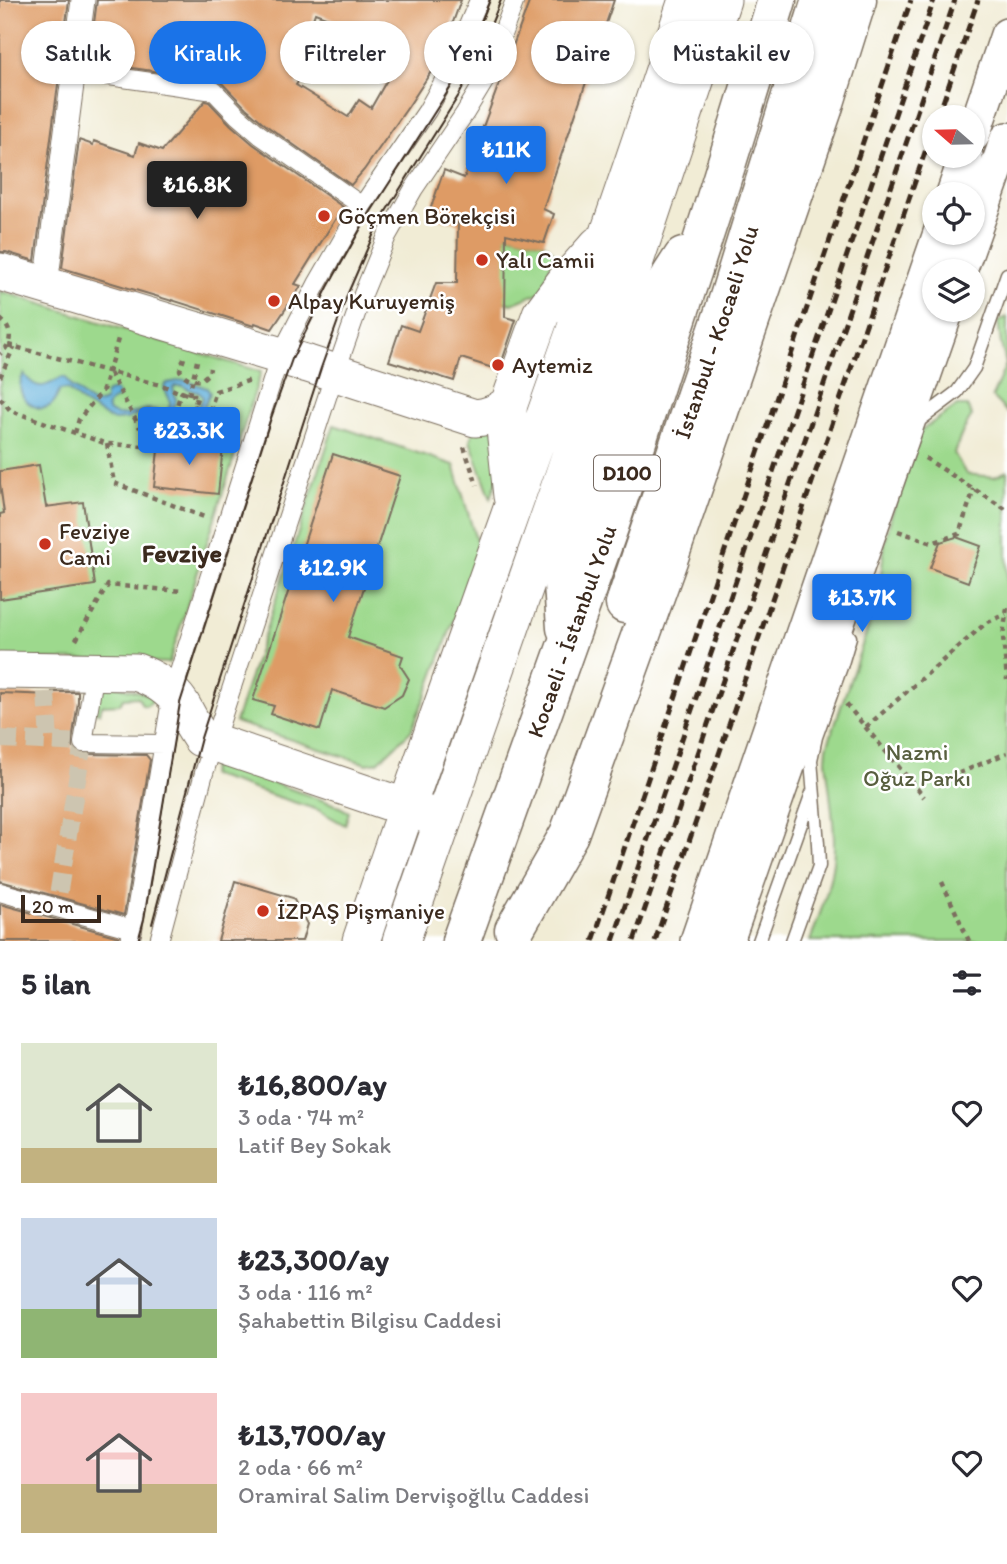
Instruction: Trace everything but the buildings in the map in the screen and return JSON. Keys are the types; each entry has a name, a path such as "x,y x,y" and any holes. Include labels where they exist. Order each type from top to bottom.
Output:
{"highway":[{"name":"Kocaeli - İstanbul Yolu","path":"461,941 610,524 777,0"},
{"name":"İstanbul - Kocaeli Yolu","path":"512,935 729,297 821,0"},
{"path":"512,935 569,834 668,560 823,109 857,0"}],"main road":[{"path":"361,941 609,234 687,0"},
{"path":"401,941 561,484 722,0"},
{"path":"983,105 1007,35"},
{"path":"964,259 1007,139"},
{"path":"513,506 505,428 509,404 541,314 565,282 609,234"},
{"path":"697,941 936,245"},
{"path":"0,272 46,285 276,369 335,372 475,418 498,413 509,404"},
{"path":"727,941 943,322"},
{"path":"0,670 136,672 151,678 172,694 201,738 443,820"}],"street":[{"path":"80,21 83,0"},
{"path":"0,892 131,935 172,694 276,369 317,285 362,206 427,111 446,78 480,0"},
{"path":"159,941 214,743 363,294 387,236 413,190 485,80 515,0"},
{"path":"135,80 214,91 260,135 362,206"},
{"path":"46,285 72,84"},
{"path":"64,671 83,743 164,744"}],"lane":[{"path":"904,431 957,391 974,368 1007,274"},
{"path":"792,941 818,866 811,760 855,617 861,555"},
{"path":"759,941 813,789"}],"path":[{"path":"0,318 10,331 11,346 0,377"},
{"path":"0,354 11,346"},
{"path":"0,398 11,411 107,444 144,446 198,408 198,396 190,393 181,393 164,386 11,346"},
{"path":"185,357 180,370 192,382"},
{"path":"190,393 197,361"},
{"path":"192,382 205,378 210,365"},
{"path":"198,408 209,413 216,391 259,378 276,369"},
{"path":"75,433 79,419 103,390 110,372"},
{"path":"110,372 140,428"},
{"path":"181,393 176,410 183,417"},
{"path":"107,444 114,483 214,521"},
{"path":"463,444 480,493"},
{"path":"924,457 1007,510"},
{"path":"888,527 932,543 959,534 974,489"},
{"path":"64,671 108,585 191,592"},
{"path":"1007,611 1003,636 1007,680"},
{"path":"866,727 986,623 1007,611"},
{"path":"844,701 924,797"},
{"path":"950,777 1007,753"},
{"path":"942,882 969,941"}],"green space":[{"path":"462,224 544,243 554,252 543,291 512,304 485,297 506,238 458,237"},
{"path":"0,291 261,372 169,663 0,659"},
{"path":"1007,317 1007,412 992,397 1006,364 998,321"},
{"name":"Nazmi Oğuz Parkı","path":"957,406 967,406 972,416 954,453 966,474 994,477 1007,471 1007,941 810,941 826,896 834,856 827,747 878,599 891,517 920,431"},
{"path":"490,421 505,458 491,498 470,441 476,423"},
{"path":"334,425 454,465 478,547 458,609 411,731 378,762 367,764 235,722"},
{"path":"94,680 158,697 146,706 142,705 138,697 123,698 120,704 102,705 100,713 88,711"},
{"path":"214,762 336,805 349,812 345,825 318,810 210,775"}],"water":[{"path":"24,374 38,386 47,385 63,377 71,387 94,403 105,401 107,392 114,390 118,397 109,404 108,411 118,415 149,409 167,412 170,400 164,386 167,383 184,380 207,388 210,393 202,412 200,427 190,430 182,422 155,412 145,411 127,419 108,418 83,403 67,389 60,390 51,405 39,408 27,402 20,390","holes":["183,386 200,393 203,398 196,421 174,414 176,400 173,388"]}],"tunnel":[{"path":"46,692 49,742"},
{"path":"0,739 83,743 56,908"}],"tram line":[{"path":"138,941 180,703 292,359 365,221 452,85 490,0"},
{"path":"152,924 201,738 321,368 348,293 378,224 459,95 501,0"}],"railway":[{"path":"593,941 911,0"},
{"path":"613,941 934,0"},
{"path":"634,941 955,0"},
{"path":"942,105 978,0"},
{"path":"655,941 922,161"}],"place":[{"name":"Göçmen Börekçisi","path":"324,216"},
{"name":"Yalı Camii","path":"482,260"},
{"name":"Alpay Kuruyemiş","path":"274,301"},
{"name":"Aytemiz","path":"498,365"},
{"name":"Fevziye Cami","path":"45,544"},
{"name":"İZPAŞ Pişmaniye","path":"263,911"}],"district":[{"name":"Fevziye","path":"182,553"}]}
